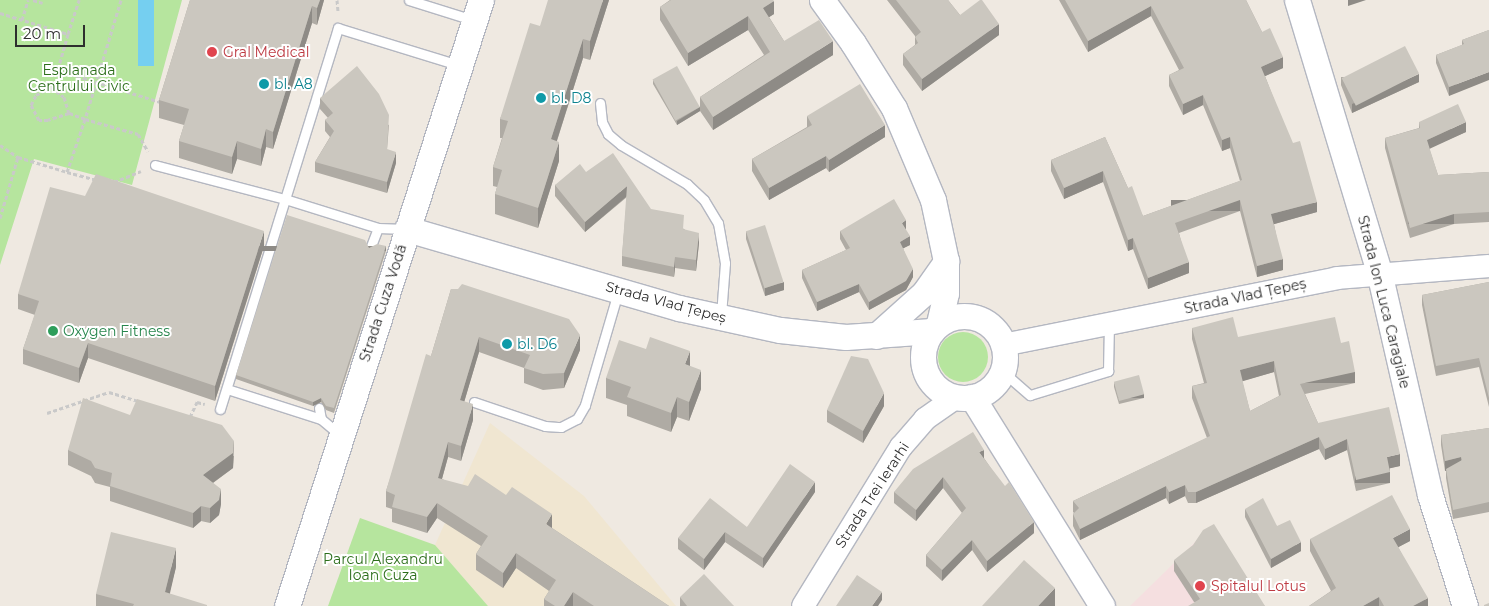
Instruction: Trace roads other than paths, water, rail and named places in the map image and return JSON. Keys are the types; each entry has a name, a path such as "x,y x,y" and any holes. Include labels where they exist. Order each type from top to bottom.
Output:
{"main road":[{"path":"822,0 853,43 894,108 933,200 946,261 946,293 935,328 923,355 926,372 935,386 964,397 1102,606"},
{"name":"Strada Ion Luca Caragiale","path":"1297,0 1379,272 1430,495 1465,606"},
{"name":"Strada Cuza Vodă","path":"287,606 340,435 478,10"},
{"name":"Strada Vlad Țepeș","path":"407,229 720,318 816,334 876,336 935,328"},
{"path":"876,336 924,294 946,261"},
{"path":"935,328 958,316 974,318 989,325 1003,345 1002,371 990,388 964,397"}],"street":[{"name":"Strada Vlad Țepeș","path":"1003,345 1336,278 1379,272 1489,266"},
{"name":"Strada Trei Ierarhi","path":"803,606 901,447 925,420 964,397"}],"lane":[{"path":"409,0 478,10"},
{"path":"220,409 338,28 461,66"},
{"path":"600,103 602,122 608,134 621,145 687,184 704,200 718,223 725,263 720,318"},
{"path":"155,165 285,199 378,228 407,229"},
{"path":"372,246 378,228"},
{"path":"474,402 545,426 561,427 577,419 584,405 618,290"},
{"path":"1002,371 1030,395 1108,371 1109,324"},
{"path":"227,388 321,419 340,435"},
{"path":"320,408 321,419"}],"water":[{"path":"138,0 154,0 154,66 138,66"}],"place":[{"name":"Gral Medical","path":"212,52"},
{"name":"bl. A8","path":"264,84"},
{"name":"bl. D8","path":"541,98"},
{"name":"Oxygen Fitness","path":"53,331"},
{"name":"bl. D6","path":"507,344"},
{"name":"Spitalul Lotus","path":"1200,586"}],"park label":[{"name":"Esplanada Centrului Civic","path":"79,78"},
{"name":"Parcul Alexandru Ioan Cuza","path":"383,568"}]}
